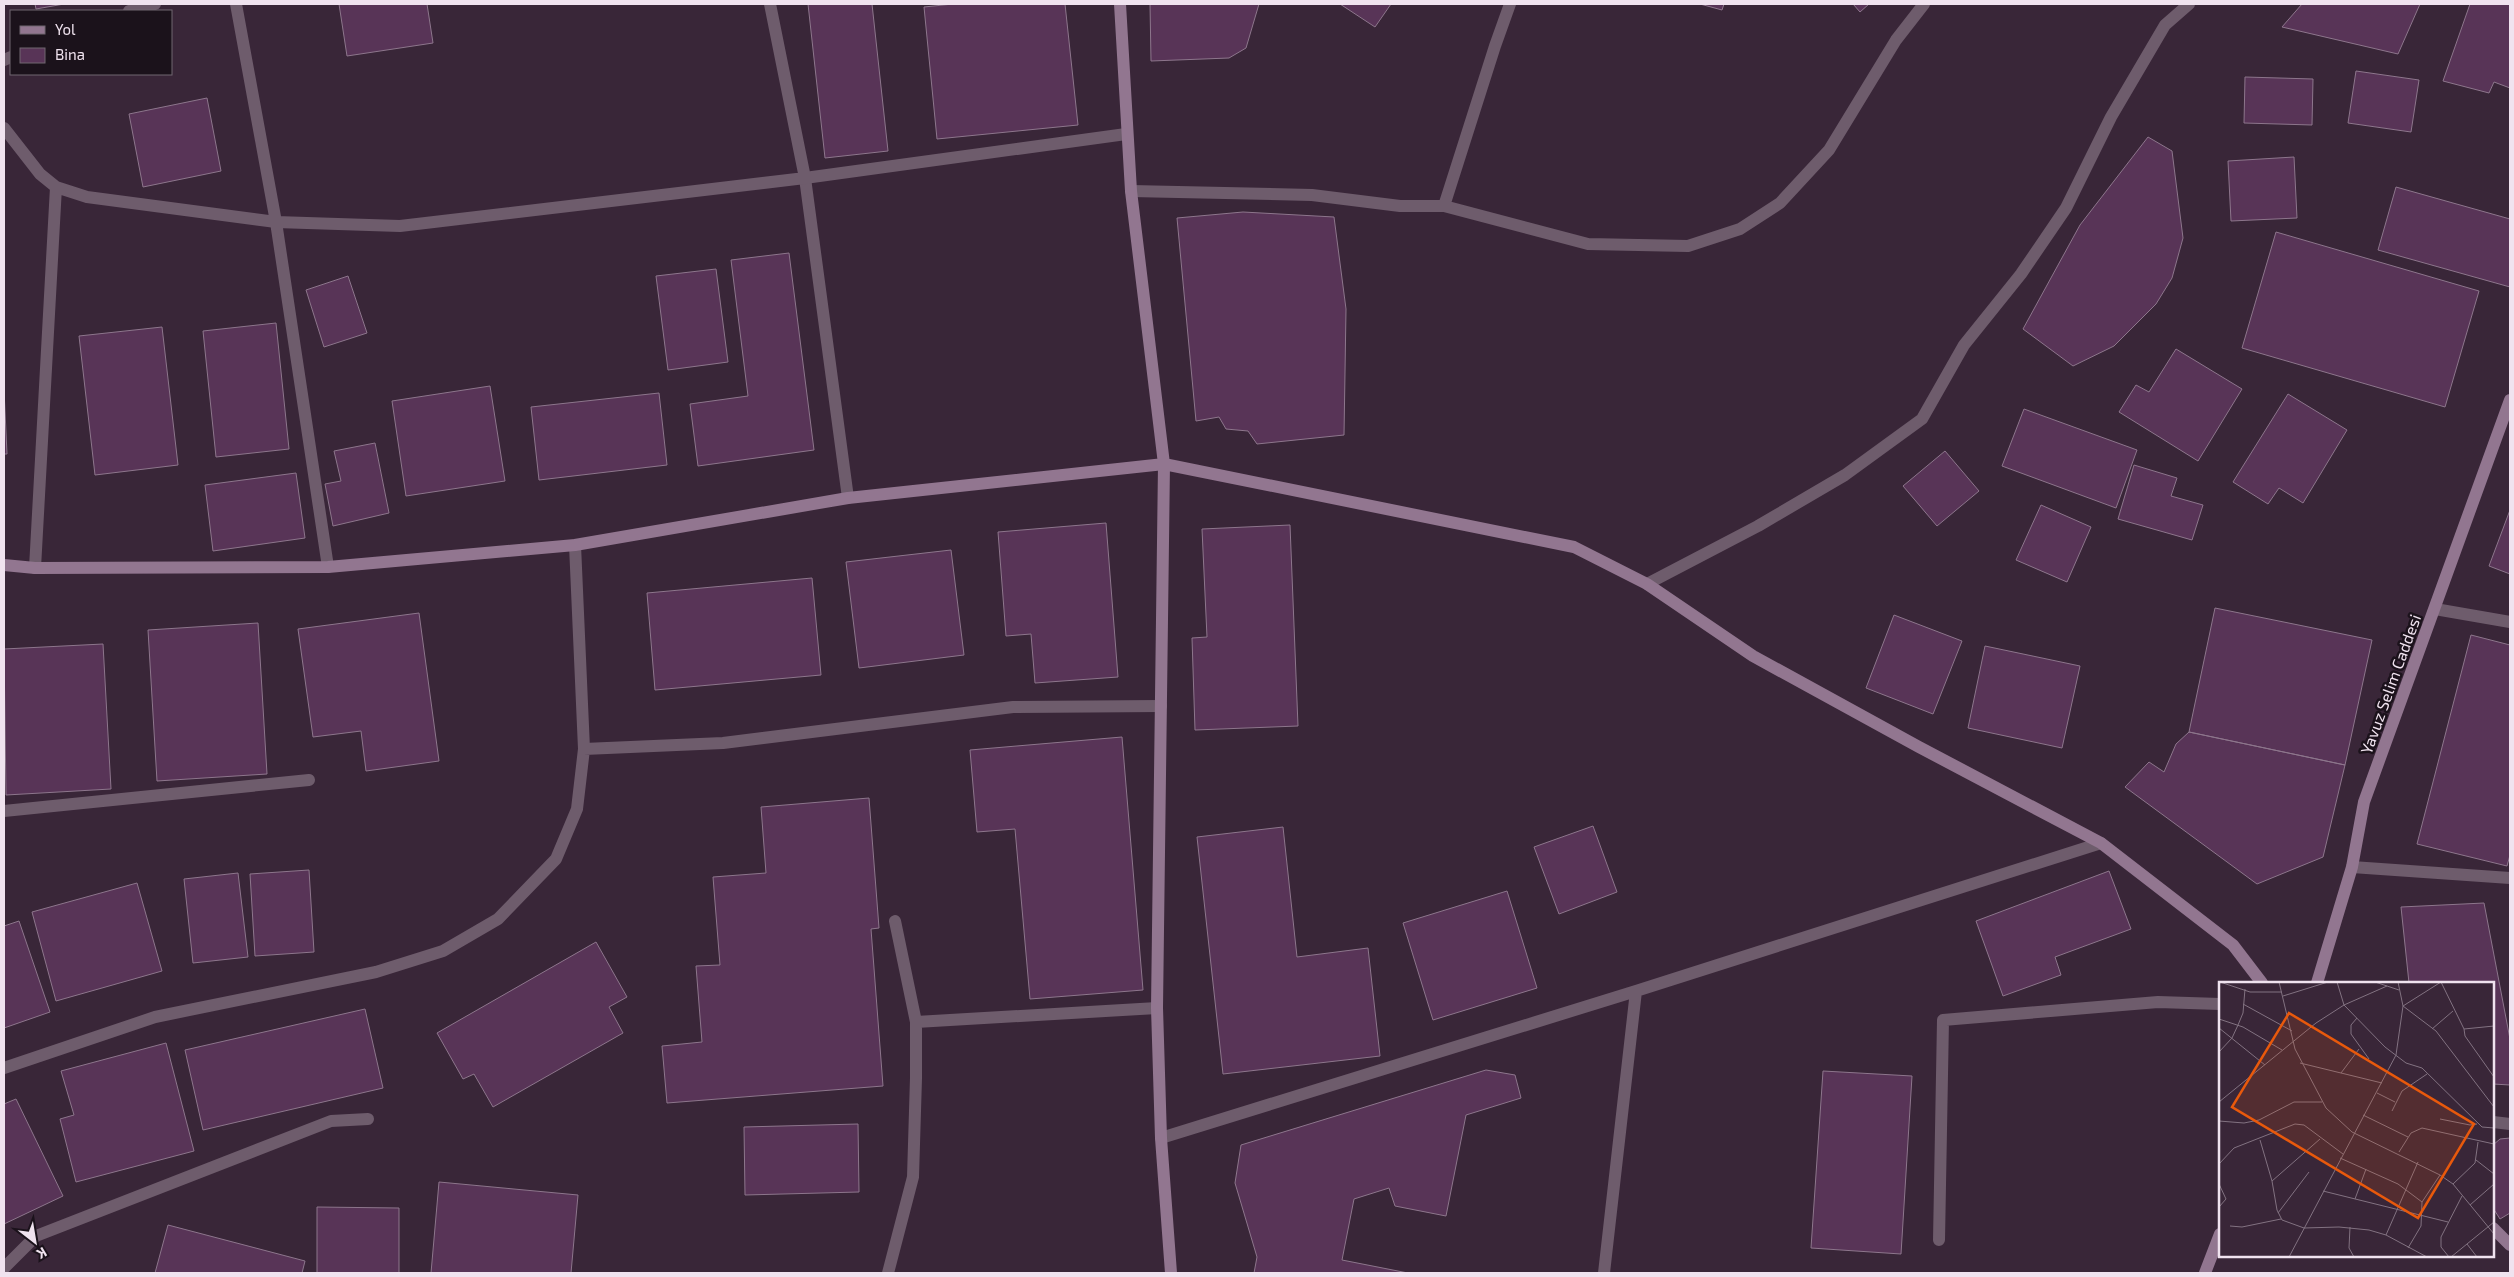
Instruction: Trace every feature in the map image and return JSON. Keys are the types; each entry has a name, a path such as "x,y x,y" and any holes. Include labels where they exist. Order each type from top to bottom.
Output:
{"street":[{"path":"133,10 155,4"},
{"path":"236,4 276,222 328,567"},
{"path":"770,4 805,178 848,498"},
{"path":"1120,4 1126,134 1131,191 1164,464 1157,1008 1161,1138 1171,1273"},
{"path":"1444,206 1510,4"},
{"path":"1131,191 1312,195 1400,206 1444,206 1588,244 1688,246 1740,229 1780,203 1829,150 1896,40 1924,4"},
{"path":"1647,584 1758,526 1845,475 1922,419 1964,345 2021,274 2066,208 2112,117 2164,26 2189,4"},
{"path":"4,128 40,174 56,187 88,197 276,222 400,226 805,178 1126,134"},
{"path":"35,568 56,187"},
{"name":"Yavuz Selim Caddesi","path":"2317,982 2352,867 2364,802 2510,400"},
{"path":"4,565 35,568 328,567 575,545 848,498 1164,464 1574,547 1647,584 1753,656 1919,748 2101,843 2233,946 2261,982"},
{"path":"4,1068 155,1017 376,972 442,951 498,919 556,859 577,809 584,749 575,545"},
{"path":"2435,610 2510,622"},
{"path":"584,749 723,743 1013,707 1161,706"},
{"path":"4,811 309,780"},
{"path":"1161,1138 1636,991 2101,843"},
{"path":"2352,867 2510,878"},
{"path":"888,1273 913,1177 916,1022 895,920"},
{"path":"1604,1273 1636,991"},
{"path":"1939,1240 1943,1020 2158,1002 2219,1004"},
{"path":"916,1022 1157,1008"},
{"path":"4,1268 36,1236 331,1120 368,1119"},
{"path":"2494,1122 2510,1124"},
{"path":"2494,1229 2510,1245"},
{"path":"2204,1273 2219,1236"}],"building":[{"path":"35,4 64,4 36,9"},
{"path":"339,4 427,4 433,43 347,56"},
{"path":"808,4 872,4 888,151 825,158"},
{"path":"953,4 1065,4 1078,125 937,139 924,7"},
{"path":"1150,4 1259,4 1246,48 1229,58 1151,61"},
{"path":"1340,4 1391,4 1375,27"},
{"path":"1700,4 1724,4 1722,10"},
{"path":"1853,4 1869,4 1860,12"},
{"path":"2302,4 2420,4 2398,54 2282,27"},
{"path":"2470,4 2510,4 2510,88 2494,82 2489,93 2443,81"},
{"path":"2356,71 2419,80 2411,132 2348,123"},
{"path":"2245,77 2313,79 2312,125 2244,123"},
{"path":"207,98 221,171 143,187 129,114"},
{"path":"2148,137 2172,151 2183,238 2172,278 2156,304 2114,346 2073,366 2023,329 2080,225"},
{"path":"2294,157 2297,218 2231,221 2228,161"},
{"path":"2396,187 2510,219 2510,287 2378,250"},
{"path":"1243,212 1334,217 1346,309 1344,435 1257,444 1248,431 1226,429 1219,417 1196,421 1177,218"},
{"path":"2276,232 2479,291 2445,407 2242,348"},
{"path":"789,253 814,450 698,466 690,404 748,396 731,260"},
{"path":"716,269 728,362 668,370 656,276"},
{"path":"348,276 367,333 324,347 306,290"},
{"path":"276,323 289,449 216,457 203,331"},
{"path":"162,327 178,465 95,475 79,336"},
{"path":"2176,349 2242,389 2198,461 2119,412 2136,385 2149,392"},
{"path":"490,386 505,481 406,496 392,401"},
{"path":"4,390 7,454 4,454"},
{"path":"659,393 667,465 539,480 531,407"},
{"path":"2288,394 2347,430 2303,503 2279,488 2268,504 2233,482"},
{"path":"2024,409 2137,450 2116,508 2002,466"},
{"path":"375,443 389,513 333,526 325,484 341,481 334,451"},
{"path":"1945,451 1979,491 1937,526 1903,486"},
{"path":"2134,465 2177,478 2171,496 2203,505 2192,540 2118,519"},
{"path":"296,473 305,538 213,551 205,485"},
{"path":"2041,505 2091,527 2067,582 2016,560"},
{"path":"2510,510 2510,574 2489,566"},
{"path":"1106,523 1118,677 1035,683 1031,634 1006,636 998,532"},
{"path":"1290,525 1298,726 1195,730 1192,638 1207,637 1202,529"},
{"path":"951,550 964,655 859,668 846,562"},
{"path":"812,578 821,675 655,690 647,593"},
{"path":"2215,608 2372,640 2345,765 2189,732"},
{"path":"419,613 439,761 366,771 361,731 313,737 298,629"},
{"path":"1894,615 1962,641 1933,714 1866,688"},
{"path":"258,623 267,774 157,781 148,630"},
{"path":"2471,635 2510,645 2510,855 2507,866 2417,844"},
{"path":"103,644 111,789 6,795 4,649"},
{"path":"1985,646 2080,666 2062,748 1968,728"},
{"path":"2189,732 2345,765 2323,857 2257,884 2125,787 2149,762 2164,772 2176,744"},
{"path":"1122,737 1143,990 1030,999 1015,829 977,832 970,750"},
{"path":"869,798 879,928 871,929 883,1086 667,1103 662,1046 702,1042 696,966 720,965 713,877 766,873 761,807"},
{"path":"1593,826 1617,892 1559,914 1534,847"},
{"path":"1283,827 1297,957 1368,948 1380,1056 1223,1074 1197,837"},
{"path":"309,870 314,952 255,956 250,874"},
{"path":"2109,871 2131,929 2055,957 2061,975 2003,996 1976,921"},
{"path":"238,873 248,957 193,963 184,879"},
{"path":"137,883 162,971 56,1001 32,912"},
{"path":"1507,891 1537,988 1433,1020 1403,923"},
{"path":"2484,903 2510,1039 2510,1085 2494,1084 2494,982 2409,982 2401,907"},
{"path":"19,921 50,1012 4,1028 4,926"},
{"path":"596,942 627,997 609,1007 623,1033 493,1107 474,1074 463,1079 437,1033"},
{"path":"365,1009 383,1088 203,1130 185,1050"},
{"path":"166,1043 194,1151 76,1182 60,1119 74,1115 61,1071"},
{"path":"1486,1070 1515,1075 1521,1098 1466,1115 1446,1216 1395,1206 1389,1188 1354,1199 1342,1260 1408,1273 1254,1273 1257,1257 1235,1183 1241,1145"},
{"path":"1823,1071 1912,1076 1901,1254 1811,1248"},
{"path":"16,1099 63,1196 4,1224 4,1104"},
{"path":"858,1124 859,1192 745,1195 744,1127"},
{"path":"2510,1138 2510,1213 2500,1219 2494,1210 2494,1144 2500,1139"},
{"path":"439,1182 578,1195 571,1273 431,1273"},
{"path":"317,1207 399,1208 399,1273 317,1273"},
{"path":"168,1225 305,1261 302,1273 155,1273"}]}
